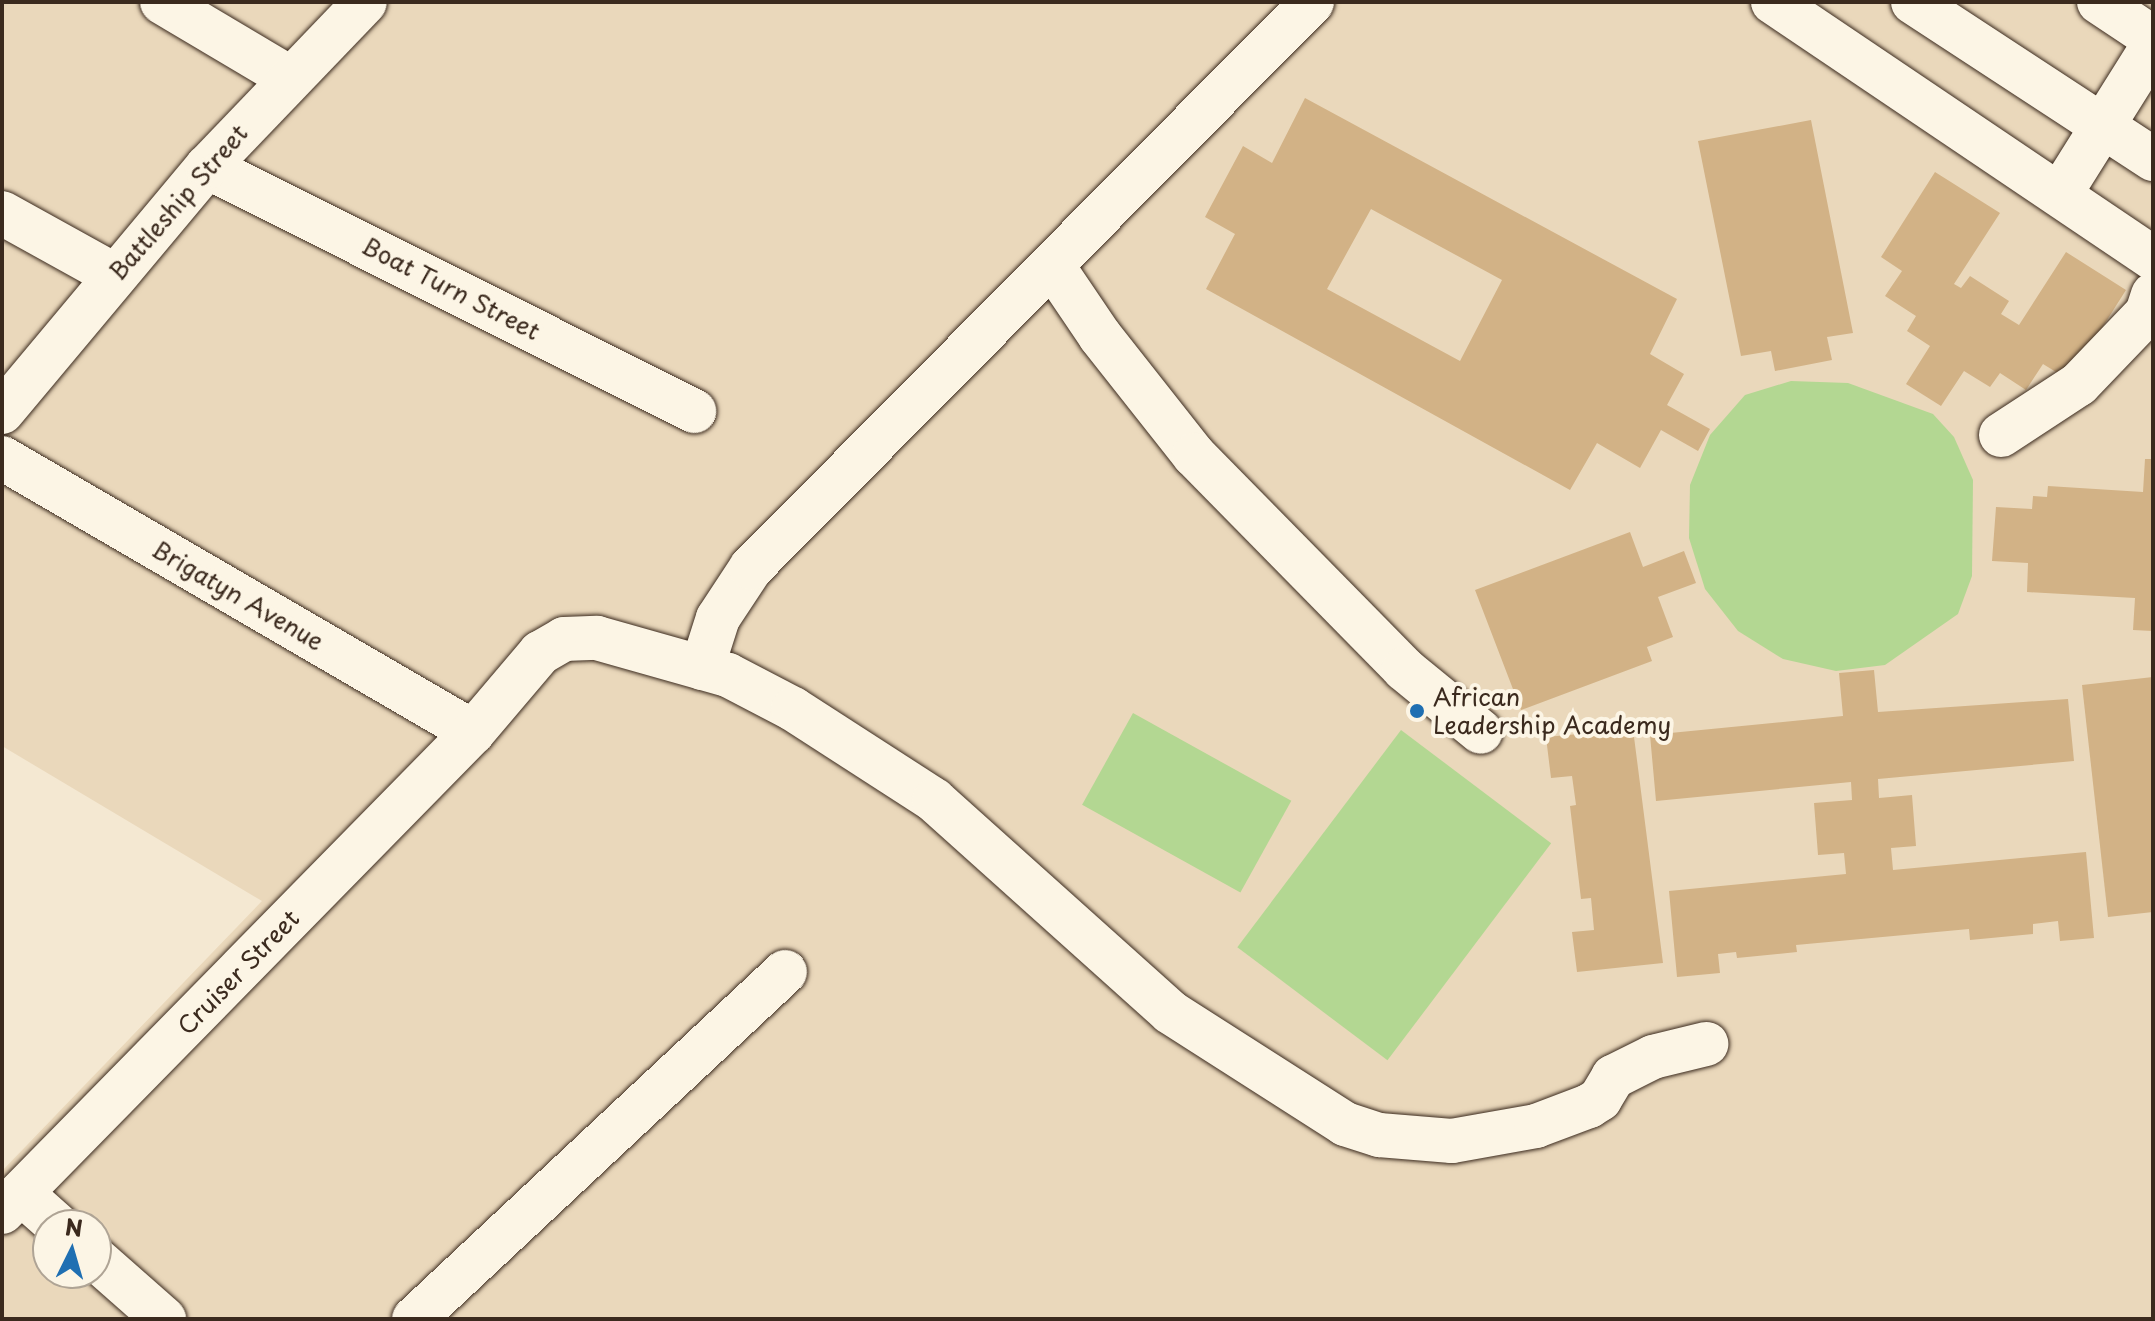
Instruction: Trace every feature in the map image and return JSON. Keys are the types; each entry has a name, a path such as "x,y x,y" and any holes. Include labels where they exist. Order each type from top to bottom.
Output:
{"street":[{"path":"162,2 290,78"},
{"name":"Battleship Street","path":"2,412 207,167 365,2"},
{"path":"702,668 718,618 751,568 1312,2"},
{"path":"1773,2 2153,258"},
{"path":"1913,2 2153,159"},
{"path":"2099,2 2153,38"},
{"path":"2060,194 2153,46"},
{"name":"Boat Turn Street","path":"207,167 694,411"},
{"path":"2,213 114,275"},
{"path":"1052,265 1100,336 1194,455 1404,669 1481,732"},
{"path":"2001,435 2079,384 2147,313 2153,295"},
{"name":"Brigatyn Avenue","path":"2,458 473,732"},
{"name":"Cruiser Street","path":"12,1203 473,732 540,653 564,639 597,638 702,668 761,689 934,800 1170,1012 1345,1124 1379,1135 1452,1141 1536,1126 1589,1106 1600,1099 1613,1077 1653,1057 1706,1044"},
{"path":"414,1319 785,972"},
{"path":"12,1203 32,1213"},
{"path":"112,1273 164,1319"}],"shaded area":[{"path":"2,2 2153,2 2153,1319 2,1319 2,1171 262,901 2,746"}],"green space":[{"path":"1791,381 1848,383 1933,414 1954,437 1973,480 1972,576 1958,614 1885,665 1836,671 1783,659 1738,631 1705,589 1689,538 1690,485 1710,435 1745,395"},
{"path":"1133,713 1291,801 1240,893 1082,805"},
{"path":"1401,730 1551,843 1387,1060 1237,947"}],"building":[{"path":"1305,98 1677,299 1650,354 1684,374 1667,405 1710,429 1698,451 1661,430 1640,468 1597,443 1570,490 1206,289 1235,234 1205,217 1243,146 1272,163","holes":["1371,209 1502,280 1460,361 1327,289"]},
{"path":"1811,120 1853,333 1827,337 1832,360 1775,371 1771,351 1741,356 1698,141"},
{"path":"1935,172 2000,213 1954,284 1961,288 1970,276 2009,301 2001,314 2019,325 2066,252 2126,290 2069,380 2043,364 2026,390 2000,373 1990,387 1964,371 1941,406 1906,384 1930,346 1907,331 1916,316 1885,296 1902,271 1881,257"},
{"path":"2145,459 2153,459 2153,631 2133,630 2135,598 2027,592 2028,563 1992,561 1996,507 2032,509 2033,496 2047,497 2048,486 2143,492"},
{"path":"1630,532 1643,567 1684,551 1696,583 1658,597 1673,637 1647,647 1652,661 1521,710 1475,590"},
{"path":"1874,670 1878,712 2068,699 2074,761 1878,779 1879,798 1912,795 1916,846 1891,848 1893,870 2086,852 2094,938 2060,941 2058,921 2033,924 2033,934 1970,940 1969,929 1796,945 1797,952 1737,958 1736,952 1718,954 1720,973 1677,977 1669,891 1846,874 1844,853 1818,855 1814,803 1852,800 1851,782 1656,801 1650,735 1843,716 1839,673"},
{"path":"2153,677 2153,912 2108,917 2082,685"},
{"path":"1633,729 1663,963 1577,972 1572,932 1594,930 1591,898 1581,899 1570,806 1576,805 1572,776 1551,778 1546,737"}],"place":[{"name":"African Leadership Academy","path":"1417,711"}]}
